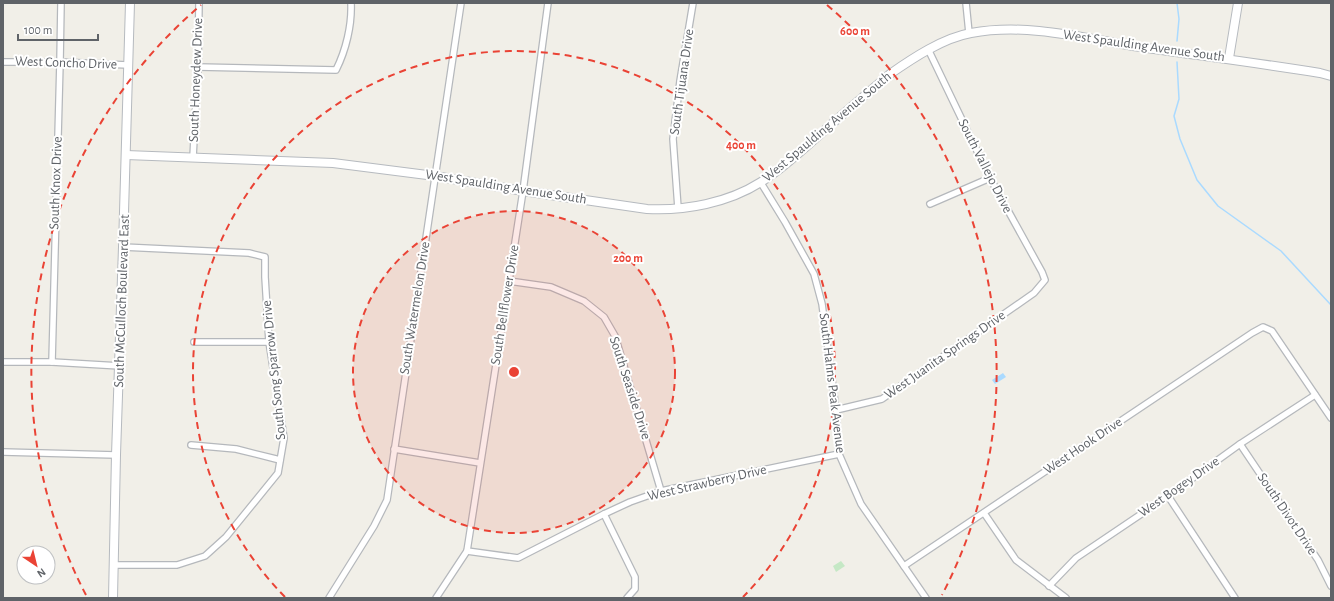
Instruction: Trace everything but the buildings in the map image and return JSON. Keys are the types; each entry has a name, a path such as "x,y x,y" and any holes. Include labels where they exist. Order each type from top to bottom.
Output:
{"street":[{"name":"South Knox Drive","path":"52,362 61,3"},
{"name":"South McCulloch Boulevard East","path":"113,598 130,3"},
{"name":"South Honeydew Drive","path":"193,157 198,67 199,3"},
{"path":"198,67 336,70 342,58 352,18 351,3"},
{"name":"South Watermelon Drive","path":"329,598 374,526 387,500 460,3"},
{"name":"South Bellflower Drive","path":"436,598 467,551 523,192 548,3"},
{"name":"South Tijuana Drive","path":"678,208 673,139 680,81 693,3"},
{"path":"966,3 969,33"},
{"path":"1229,58 1238,3"},
{"name":"West Spaulding Avenue South","path":"126,155 333,163 435,176 523,192 661,210 716,201 760,183 782,167 890,74 909,60 928,49 969,33 1002,29 1026,30 1229,58 1331,76"},
{"name":"South Vallejo Drive","path":"928,49 990,178 1045,280"},
{"name":"West Concho Drive","path":"3,62 60,62 128,65"},
{"path":"930,204 990,178"},
{"name":"South Hahns Peak Avenue","path":"760,183 789,227 814,274 822,304 836,410 839,454 861,504 926,598"},
{"name":"South Song Sparrow Drive","path":"114,565 177,565 205,556 226,537 278,473 284,438 269,342 265,257 249,253 124,247"},
{"name":"West Juanita Springs Drive","path":"836,410 882,399 1034,293 1045,280"},
{"name":"South Seaside Drive","path":"509,281 551,287 584,301 604,317 615,336 661,491"},
{"name":"West Hook Drive","path":"904,566 1263,327 1272,331 1315,395"},
{"path":"194,342 269,342"},
{"path":"3,362 52,362 120,366"},
{"path":"1315,395 1331,418"},
{"name":"West Bogey Drive","path":"1049,586 1076,558 1168,496 1240,444 1315,395"},
{"name":"South Divot Drive","path":"1240,444 1318,560 1331,586"},
{"path":"192,445 236,449 280,460"},
{"path":"394,449 480,463"},
{"path":"3,452 116,454"},
{"name":"West Strawberry Drive","path":"467,551 518,558 604,514 630,502 661,491 839,454"},
{"path":"1168,496 1235,598"},
{"path":"984,513 1016,560 1066,598"},
{"path":"604,514 635,577 635,589 627,598"}],"green space":[{"path":"841,561 845,566 836,572 833,566"}],"water":[{"path":"1003,373 1006,377 995,384 992,380"}],"waterway":[{"path":"1177,3 1179,19 1177,41"},
{"path":"1177,62 1179,99 1174,116 1180,139 1197,180 1218,206 1281,251 1331,305"}]}
